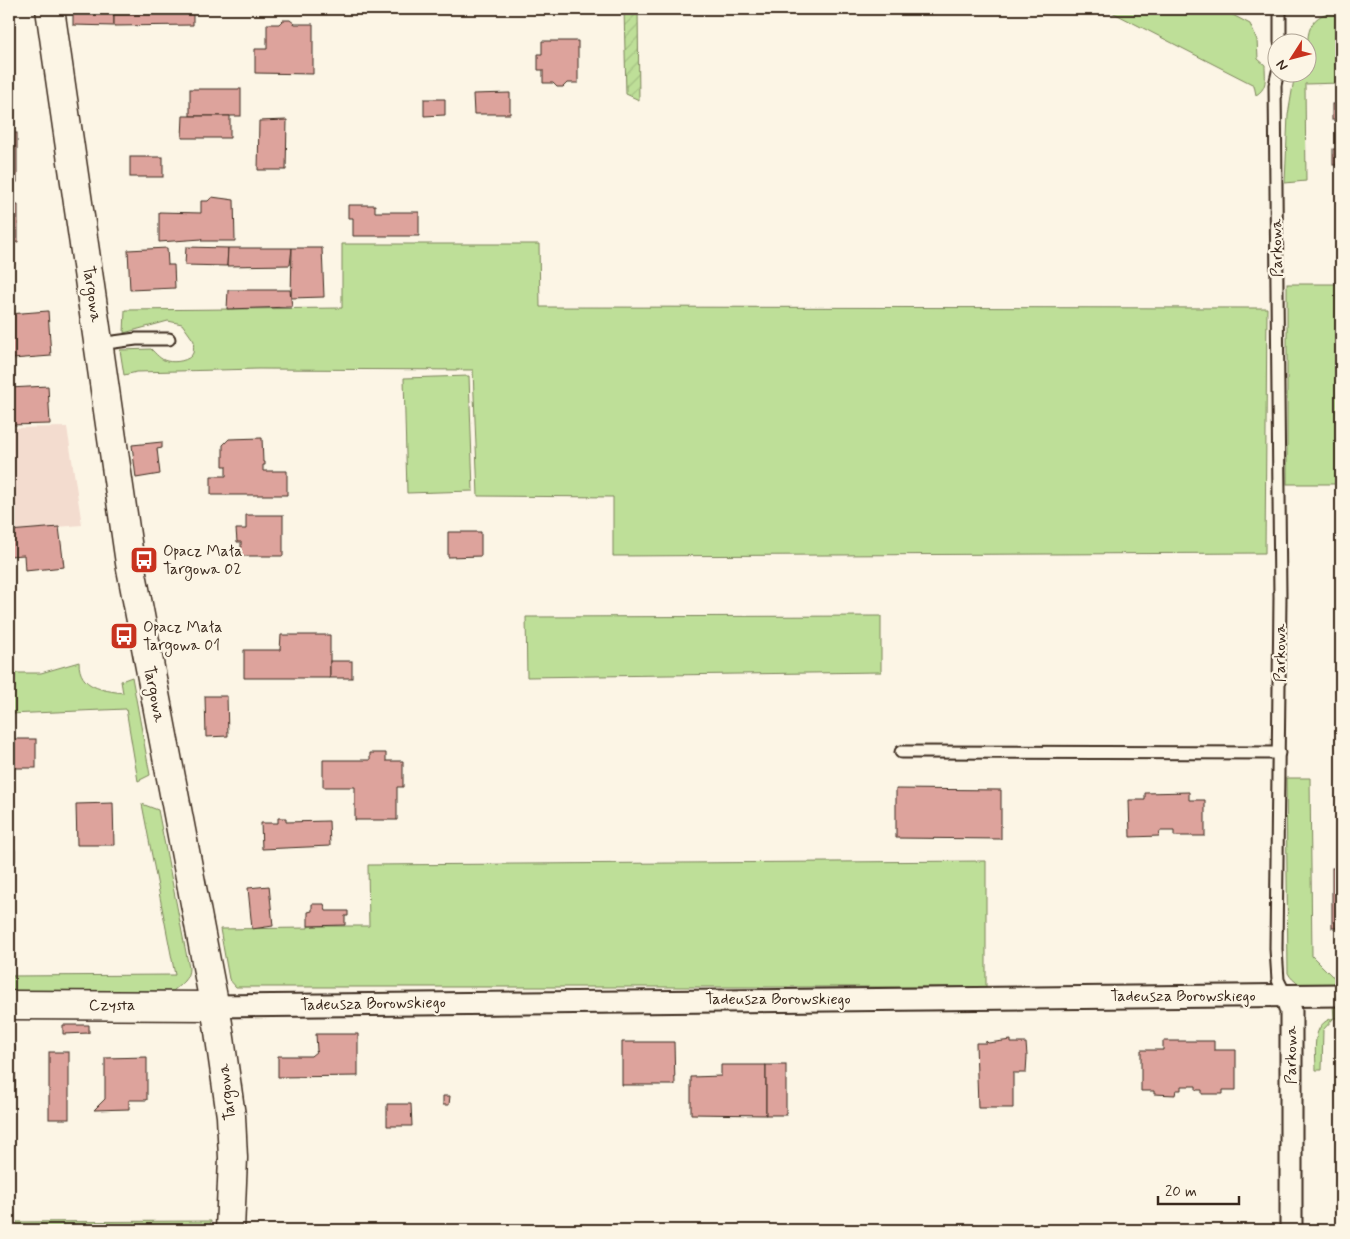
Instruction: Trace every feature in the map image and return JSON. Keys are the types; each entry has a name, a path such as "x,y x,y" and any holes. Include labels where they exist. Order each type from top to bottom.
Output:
{"street":[{"name":"Targowa","path":"50,9 130,563 214,1006 231,1116 233,1158 230,1230"},
{"name":"Tadeusza Borowskiego","path":"214,1006 1341,995"},
{"name":"Parkowa","path":"1286,996 1291,1011 1291,1230"},
{"name":"Czysta","path":"9,1006 214,1006"}],"lane":[{"path":"1280,9 1280,32"},
{"name":"Parkowa","path":"1276,82 1280,568 1277,973 1286,996"},
{"path":"99,344 136,339 169,340"},
{"path":"901,752 1279,753"}],"shaded area":[{"path":"67,427 82,525 9,531 9,428"}],"green space":[{"path":"624,9 638,9 639,100 626,94"},
{"path":"1106,9 1169,9 1181,12 1231,14 1250,24 1257,40 1258,59 1265,65 1264,86 1256,95 1254,85"},
{"path":"1341,11 1341,83 1305,84 1306,181 1285,183 1288,115 1294,82 1318,82 1318,32 1309,31 1319,17"},
{"path":"342,244 539,244 540,307 1267,308 1265,553 613,556 613,497 478,496 473,370 258,369 137,372 124,375 120,350 151,349 170,362 189,358 193,351 194,341 182,324 168,321 124,333 125,310 342,308"},
{"path":"1287,284 1341,284 1341,484 1287,484"},
{"path":"469,376 473,491 407,493 404,378"},
{"path":"881,616 881,672 527,677 526,617"},
{"path":"79,662 80,671 87,682 107,691 123,693 121,681 132,677 150,775 138,781 126,709 9,714 9,673 41,673"},
{"path":"1286,778 1310,778 1312,956 1332,976 1341,976 1341,986 1312,987 1298,983 1288,973"},
{"path":"142,804 158,810 189,968 189,972 182,984 173,991 9,993 9,976 175,975"},
{"path":"986,861 986,987 236,987 229,979 220,929 369,926 368,865"},
{"path":"1333,1005 1341,1005 1341,1018 1334,1018"},
{"path":"1334,1018 1323,1030 1322,1070 1316,1070 1315,1047 1318,1032 1326,1021"},
{"path":"211,1221 210,1230 9,1230 9,1222"}],"building":[{"path":"73,9 114,9 114,26 73,25"},
{"path":"114,9 193,9 193,25 114,26"},
{"path":"283,20 290,20 295,24 313,24 313,74 255,73 255,49 267,49 267,24 279,24"},
{"path":"542,41 578,41 578,83 567,83 563,87 557,87 553,83 543,83 543,70 538,70 538,54 542,54"},
{"path":"190,89 241,89 241,116 190,116"},
{"path":"510,93 510,114 474,114 473,94"},
{"path":"424,99 445,99 445,115 424,116"},
{"path":"1332,104 1341,104 1341,120 1332,120"},
{"path":"183,116 230,116 230,138 182,138"},
{"path":"287,120 286,170 258,170 259,121"},
{"path":"9,133 17,133 17,182 9,182"},
{"path":"1333,149 1341,149 1341,165 1333,165"},
{"path":"130,157 163,157 163,177 130,177"},
{"path":"212,197 234,200 235,241 201,241 202,239 159,242 159,212 201,213 201,201 208,201"},
{"path":"9,205 18,205 18,242 9,243"},
{"path":"348,205 375,205 375,212 419,212 419,236 353,236 353,218 348,218"},
{"path":"186,247 228,248 227,266 185,265"},
{"path":"167,248 168,265 174,265 175,288 130,290 128,250"},
{"path":"228,248 292,248 290,265 227,266"},
{"path":"292,248 322,248 324,297 291,298"},
{"path":"228,290 290,290 292,307 227,309"},
{"path":"48,311 51,356 12,359 11,345 9,345 9,314"},
{"path":"48,386 50,424 9,425 9,388"},
{"path":"262,438 263,462 265,462 263,471 287,471 287,495 211,495 211,476 226,476 226,466 223,466 223,445 229,439"},
{"path":"162,442 162,448 157,449 160,474 136,478 132,445"},
{"path":"246,515 283,515 283,556 241,556 241,542 237,542 236,529 246,529"},
{"path":"59,527 64,567 25,571 24,555 9,556 9,531"},
{"path":"448,532 481,532 481,556 448,557"},
{"path":"281,635 330,635 330,678 244,678 244,650 280,650"},
{"path":"330,661 352,661 352,678 330,678"},
{"path":"205,696 227,696 228,736 206,737"},
{"path":"9,739 36,739 36,768 9,768"},
{"path":"370,753 386,753 386,761 403,761 403,787 397,787 397,820 355,820 355,787 323,787 323,760 370,760"},
{"path":"896,789 1001,790 1001,839 896,838"},
{"path":"1189,792 1189,800 1205,800 1205,836 1174,836 1174,831 1160,831 1159,836 1130,837 1129,800 1145,800 1145,793"},
{"path":"113,803 114,845 77,845 76,804"},
{"path":"278,818 286,818 286,822 329,821 330,846 262,849 261,823 278,823"},
{"path":"9,850 15,850 15,861 9,861"},
{"path":"1332,868 1341,868 1341,928 1332,928"},
{"path":"269,886 273,926 252,929 248,888"},
{"path":"312,904 324,904 326,911 348,911 348,916 345,916 345,925 308,926 308,912 312,911"},
{"path":"63,1025 89,1025 89,1033 63,1034"},
{"path":"316,1034 358,1034 358,1076 278,1077 278,1056 311,1056 317,1051"},
{"path":"1011,1040 1011,1043 1026,1043 1027,1056 1026,1073 1013,1073 1013,1108 978,1108 976,1043"},
{"path":"1163,1041 1214,1041 1214,1050 1236,1050 1236,1090 1223,1090 1223,1094 1202,1094 1202,1090 1196,1090 1196,1086 1181,1086 1181,1090 1176,1090 1175,1095 1154,1094 1154,1091 1141,1091 1141,1050 1163,1050"},
{"path":"622,1042 674,1042 675,1085 622,1085"},
{"path":"9,1046 15,1046 15,1087 9,1087"},
{"path":"49,1052 69,1052 69,1119 49,1119"},
{"path":"147,1057 147,1100 129,1100 129,1109 94,1110 105,1099 105,1058"},
{"path":"721,1065 766,1065 766,1115 691,1114 691,1077 721,1076"},
{"path":"766,1065 786,1065 786,1115 766,1115"},
{"path":"443,1096 450,1096 449,1105 443,1105"},
{"path":"387,1104 411,1104 412,1126 387,1126"}],"place":[{"name":"Opacz Mała Targowa 02","path":"144,560"},
{"name":"Opacz Mała Targowa 01","path":"124,636"}]}
